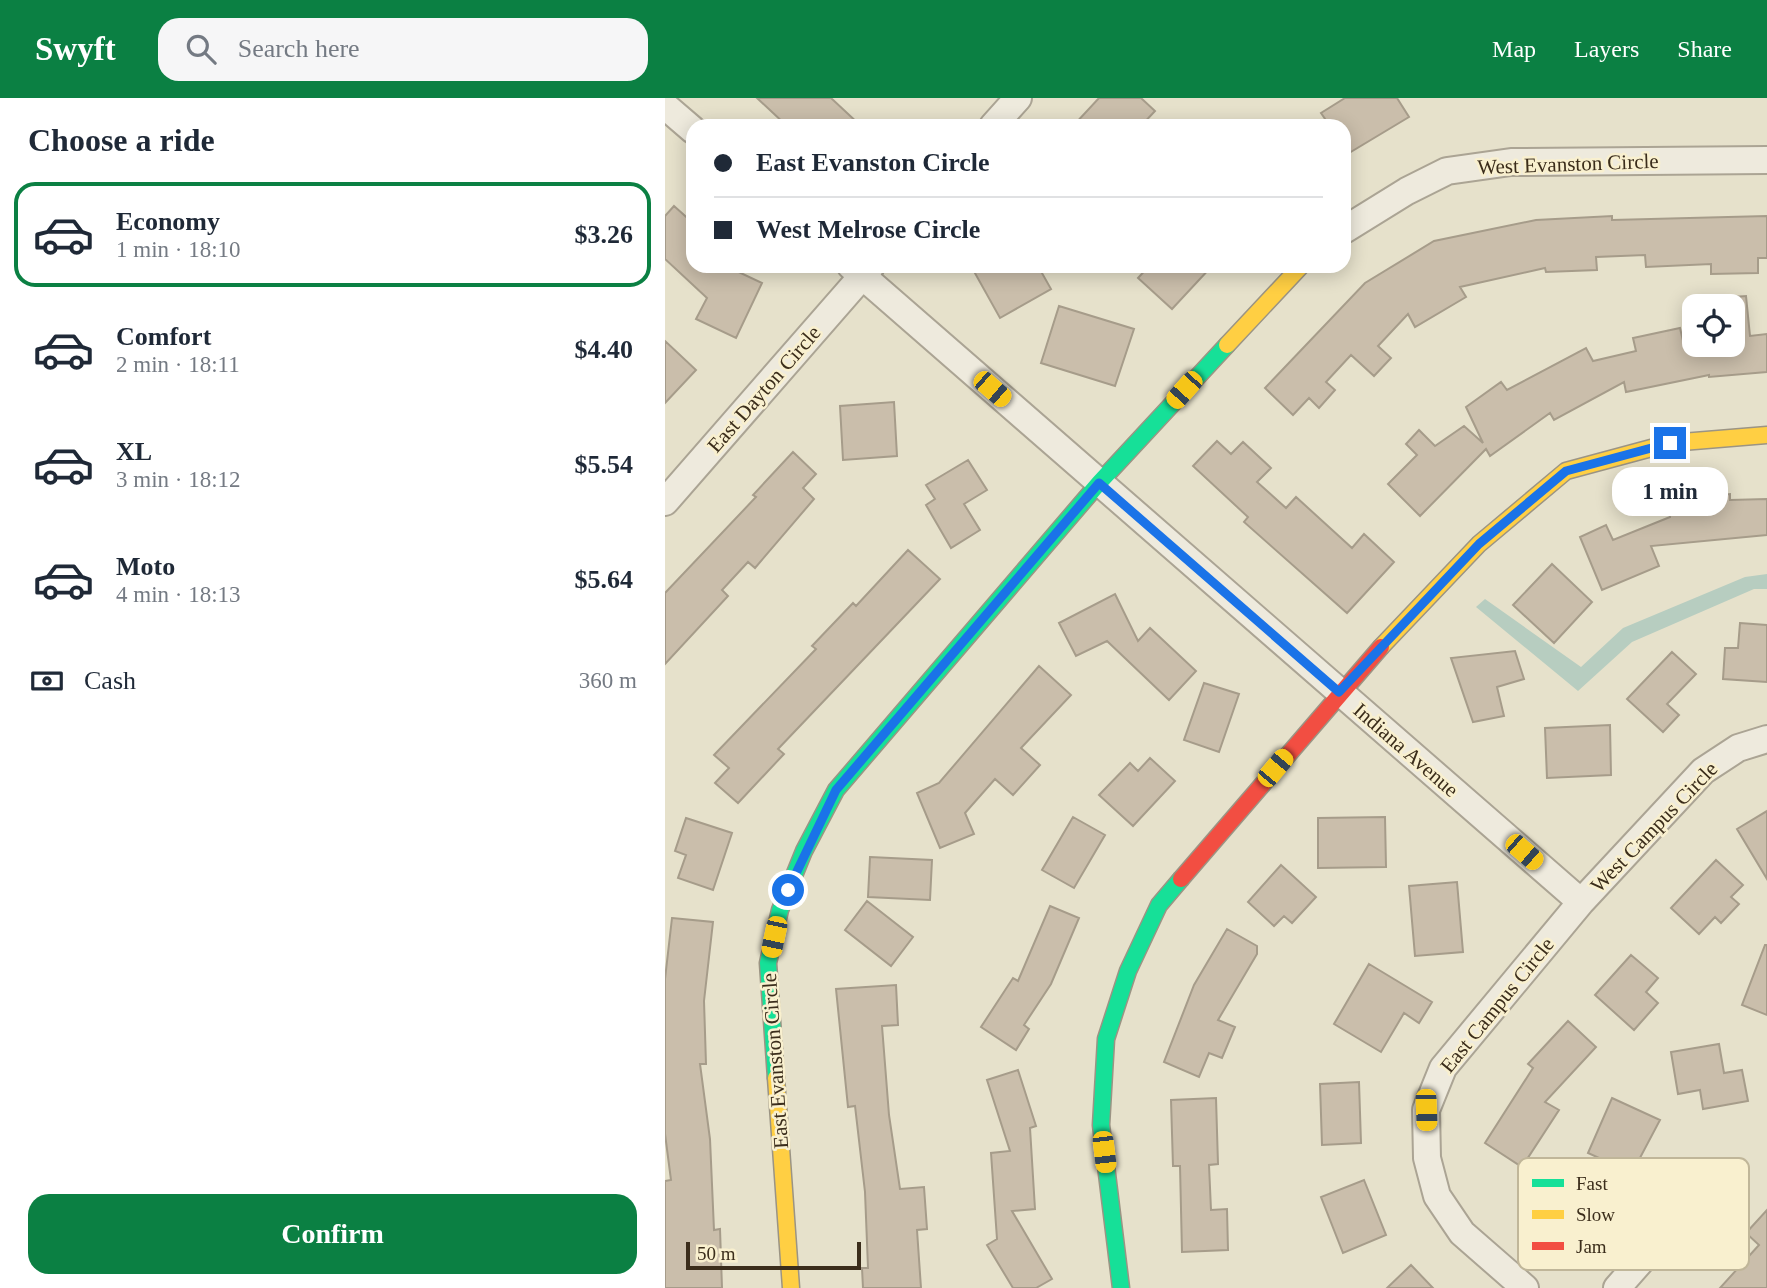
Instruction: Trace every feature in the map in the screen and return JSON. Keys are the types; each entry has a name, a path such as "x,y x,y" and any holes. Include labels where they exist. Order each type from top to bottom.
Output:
{"street":[{"path":"999,119 1018,98"},
{"path":"665,106 686,124"},
{"name":"West Evanston Circle","path":"1351,226 1407,191 1447,171 1511,162 1767,160"},
{"name":"East Dayton Circle","path":"665,502 859,273"},
{"name":"Indiana Avenue","path":"866,273 1099,483 1581,902"},
{"path":"1099,483 1294,273"},
{"path":"1121,1288 1101,1125 1107,1040 1128,971 1159,905 1339,692 1479,544 1566,471 1670,443 1767,435"},
{"name":"East Evanston Circle","path":"792,1288 768,963 780,910 804,851 836,790 1099,483"},
{"name":"West Campus Circle","path":"1581,902 1703,771 1738,748 1767,739"},
{"name":"East Campus Circle","path":"1525,1288 1462,1233 1437,1196 1427,1158 1426,1110 1450,1058 1581,902"},
{"path":"1617,1288 1633,1270"}],"shaded area":[{"path":"1767,574 1767,589 1754,589 1632,642 1578,691 1476,607 1485,599 1581,667 1623,628 1745,577"}],"building":[{"path":"757,98 831,98 854,119 780,119"},
{"path":"1099,98 1141,98 1155,111 1148,119 1080,119"},
{"path":"1345,98 1397,98 1409,117 1351,152 1351,119 1325,119 1321,113"},
{"path":"674,206 686,217 686,273 741,273 762,283 736,338 696,319 707,298 665,259 665,216"},
{"path":"1612,216 1612,220 1767,216 1767,258 1758,258 1758,273 1711,274 1711,264 1646,267 1645,255 1596,257 1597,270 1546,272 1545,268 1460,287 1466,297 1415,327 1408,314 1378,346 1391,358 1374,376 1351,355 1326,382 1335,390 1319,408 1309,398 1293,415 1265,388 1365,283 1434,241 1536,220"},
{"path":"975,273 1042,273 1051,289 1000,318"},
{"path":"1143,273 1205,273 1172,309 1138,278"},
{"path":"1745,296 1750,336 1767,334 1767,372 1709,375 1626,392 1624,382 1554,420 1550,413 1490,456 1486,449 1420,516 1388,484 1417,455 1406,444 1419,430 1435,446 1464,426 1483,443 1466,407 1501,382 1507,390 1586,348 1593,361 1636,351 1633,338 1680,328 1682,357 1745,357"},
{"path":"1059,306 1134,329 1115,386 1041,363"},
{"path":"665,341 696,370 665,403"},
{"path":"894,402 897,456 843,460 840,406"},
{"path":"1217,441 1231,454 1243,442 1271,468 1257,482 1286,508 1296,497 1352,548 1364,534 1394,562 1347,613 1244,522 1248,517 1193,466"},
{"path":"793,452 816,474 803,488 814,499 755,568 748,562 722,590 728,596 665,664 665,593 756,497 753,495"},
{"path":"968,460 987,490 964,504 980,530 951,548 926,505 935,499 926,485"},
{"path":"1730,494 1730,500 1767,499 1767,535 1651,546 1659,566 1602,590 1580,537 1606,525 1613,540 1670,517 1668,500"},
{"path":"908,550 940,579 778,749 784,754 738,803 715,783 729,768 714,755 816,649 812,646 853,603 856,606"},
{"path":"1552,564 1592,602 1554,643 1513,605"},
{"path":"1115,594 1138,641 1150,628 1196,671 1169,700 1107,641 1076,656 1059,623"},
{"path":"1740,623 1767,625 1767,682 1723,679 1725,648 1738,648"},
{"path":"1515,651 1524,679 1497,687 1504,716 1473,722 1451,658"},
{"path":"1672,652 1696,674 1667,704 1679,715 1663,732 1627,699"},
{"path":"1039,666 1071,695 1021,748 1040,765 1013,795 995,779 965,813 974,834 940,848 917,793 939,783"},
{"path":"1204,683 1239,694 1219,752 1184,740"},
{"path":"1610,725 1611,775 1547,778 1545,728"},
{"path":"1150,758 1175,781 1133,826 1099,795 1130,763 1138,771"},
{"path":"1767,811 1767,879 1737,829"},
{"path":"1073,817 1105,835 1074,888 1042,870"},
{"path":"1385,817 1386,867 1318,868 1318,818"},
{"path":"686,818 732,833 713,890 678,878 686,855 675,851"},
{"path":"870,857 932,860 930,900 868,897"},
{"path":"1716,860 1743,885 1731,897 1739,904 1721,923 1715,917 1699,934 1671,908"},
{"path":"1281,865 1316,897 1292,923 1284,916 1274,926 1248,902"},
{"path":"1457,882 1463,952 1415,956 1409,886"},
{"path":"867,901 913,937 891,966 845,930"},
{"path":"1050,906 1079,918 1051,984 1024,1025 1029,1029 1016,1050 981,1027 1013,978 1018,981"},
{"path":"672,918 713,922 704,1001 706,1064 700,1064 710,1139 714,1230 720,1229 722,1288 665,1288 665,1181 671,1180 665,1134 665,979"},
{"path":"1227,929 1257,946 1257,954 1218,1020 1235,1027 1222,1058 1209,1053 1199,1077 1164,1062 1194,985"},
{"path":"1767,945 1767,1015 1742,1005"},
{"path":"1631,955 1658,978 1646,992 1658,1003 1634,1030 1595,995"},
{"path":"1369,964 1432,1002 1419,1023 1404,1013 1381,1052 1334,1024"},
{"path":"896,985 898,1025 882,1026 889,1115 900,1189 924,1187 927,1229 917,1230 921,1288 863,1288 862,1268 868,1268 865,1192 855,1106 848,1107 836,989"},
{"path":"1568,1021 1596,1047 1545,1102 1559,1110 1528,1158 1518,1158 1518,1164 1485,1143 1533,1068 1528,1064"},
{"path":"1719,1044 1724,1073 1742,1070 1748,1101 1703,1109 1700,1090 1678,1094 1671,1052"},
{"path":"1018,1070 1036,1126 1030,1128 1035,1209 1012,1211 1052,1279 1036,1288 1013,1288 987,1245 997,1239 991,1153 1010,1151 987,1080"},
{"path":"1359,1082 1361,1143 1322,1145 1320,1084"},
{"path":"1216,1098 1218,1164 1209,1165 1211,1210 1227,1209 1228,1250 1182,1252 1180,1166 1173,1166 1171,1100"},
{"path":"1612,1098 1660,1120 1640,1158 1599,1158 1588,1153"},
{"path":"1364,1180 1386,1235 1343,1253 1321,1197"},
{"path":"1767,1210 1767,1288 1720,1288 1736,1270 1749,1270 1749,1256 1759,1245 1749,1236 1749,1230"},
{"path":"1411,1265 1433,1288 1387,1288"}],"traffic: fast":[{"path":"776,1078 768,963 780,910 804,851 836,790 1099,483 1227,345"},
{"path":"1121,1288 1101,1125 1106,1039 1128,971 1159,905 1181,879"}],"traffic: slow":[{"path":"1227,345 1294,273"},
{"path":"1381,647 1479,544 1566,471 1670,443 1767,435"},
{"path":"776,1078 791,1288"}],"traffic: jam":[{"path":"1181,879 1381,647"}],"route":[{"path":"788,890 804,851 836,790 1099,483 1339,692 1479,544 1566,471 1670,443"}]}
